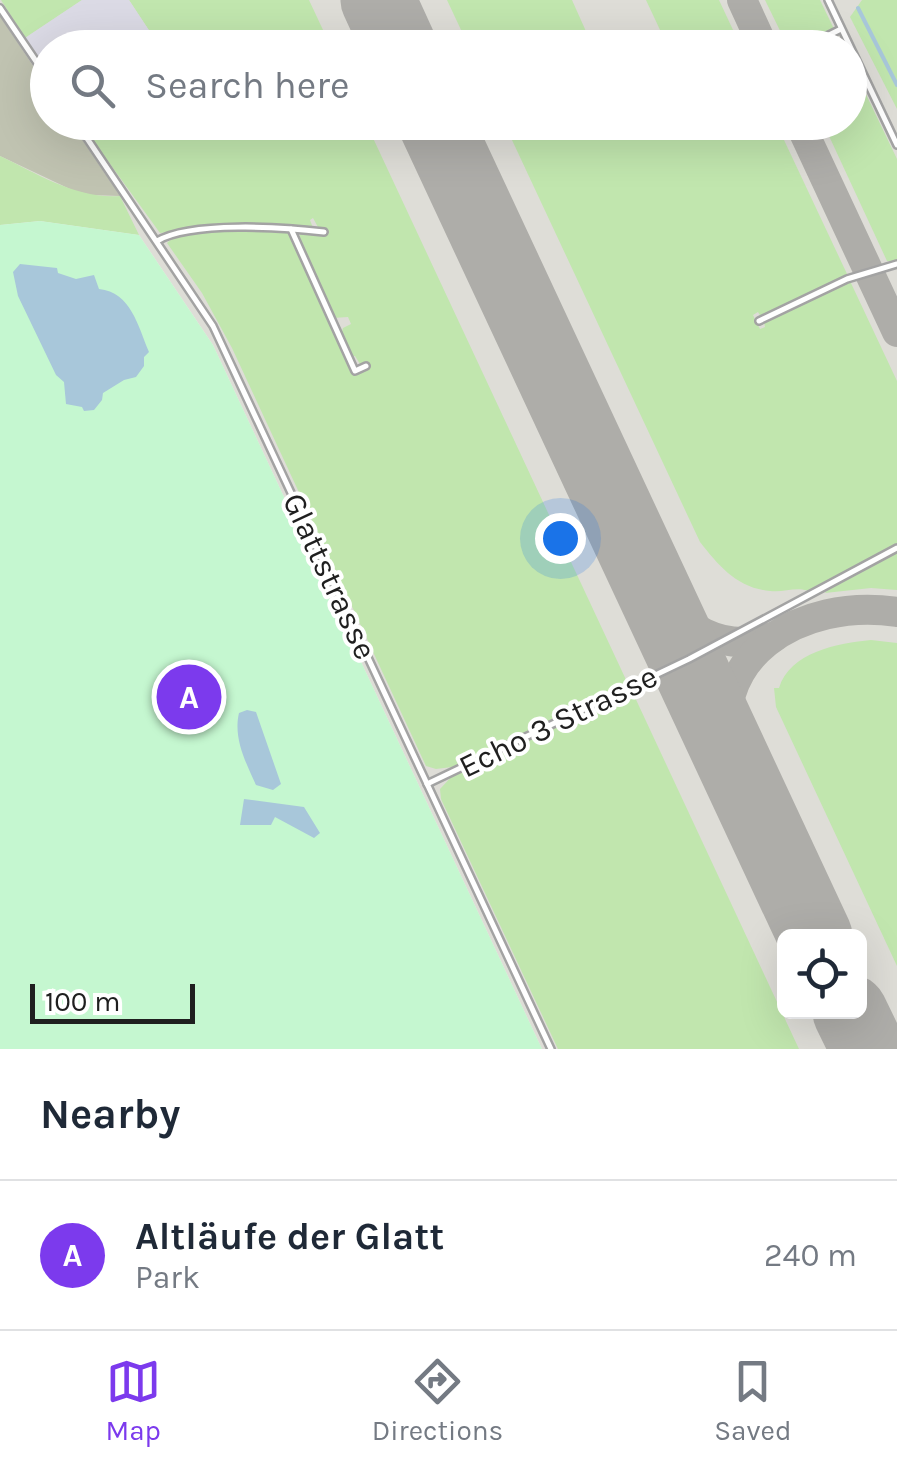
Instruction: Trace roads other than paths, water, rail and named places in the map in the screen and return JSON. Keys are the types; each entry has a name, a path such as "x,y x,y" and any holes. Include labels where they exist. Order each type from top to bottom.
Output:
{"lane":[{"path":"828,0 841,29"},
{"path":"0,8 30,52"},
{"path":"867,83 897,145"},
{"name":"Glattstrasse","path":"88,140 158,241 221,343 550,1049"},
{"path":"158,241 170,235 224,229 320,231 313,221"},
{"path":"291,229 355,371 366,366"},
{"path":"759,320 847,280 897,264"},
{"path":"334,325 345,320"},
{"name":"Echo 3 Strasse","path":"427,784 689,659 897,548"}],"water":[{"path":"20,264 57,268 58,273 76,279 94,275 99,289 119,296 137,321 149,352 144,357 144,366 136,377 103,393 94,410 84,411 82,407 66,404 64,382 56,375 18,296 13,272"},
{"path":"256,712 281,784 273,790 256,785 242,750 239,713"},
{"path":"244,799 304,807 320,833 314,838 275,817 271,825 240,825"}],"waterway":[{"path":"858,8 897,85"}],"place":[{"name":"Altläufe der Glatt","path":"189,697"}]}
